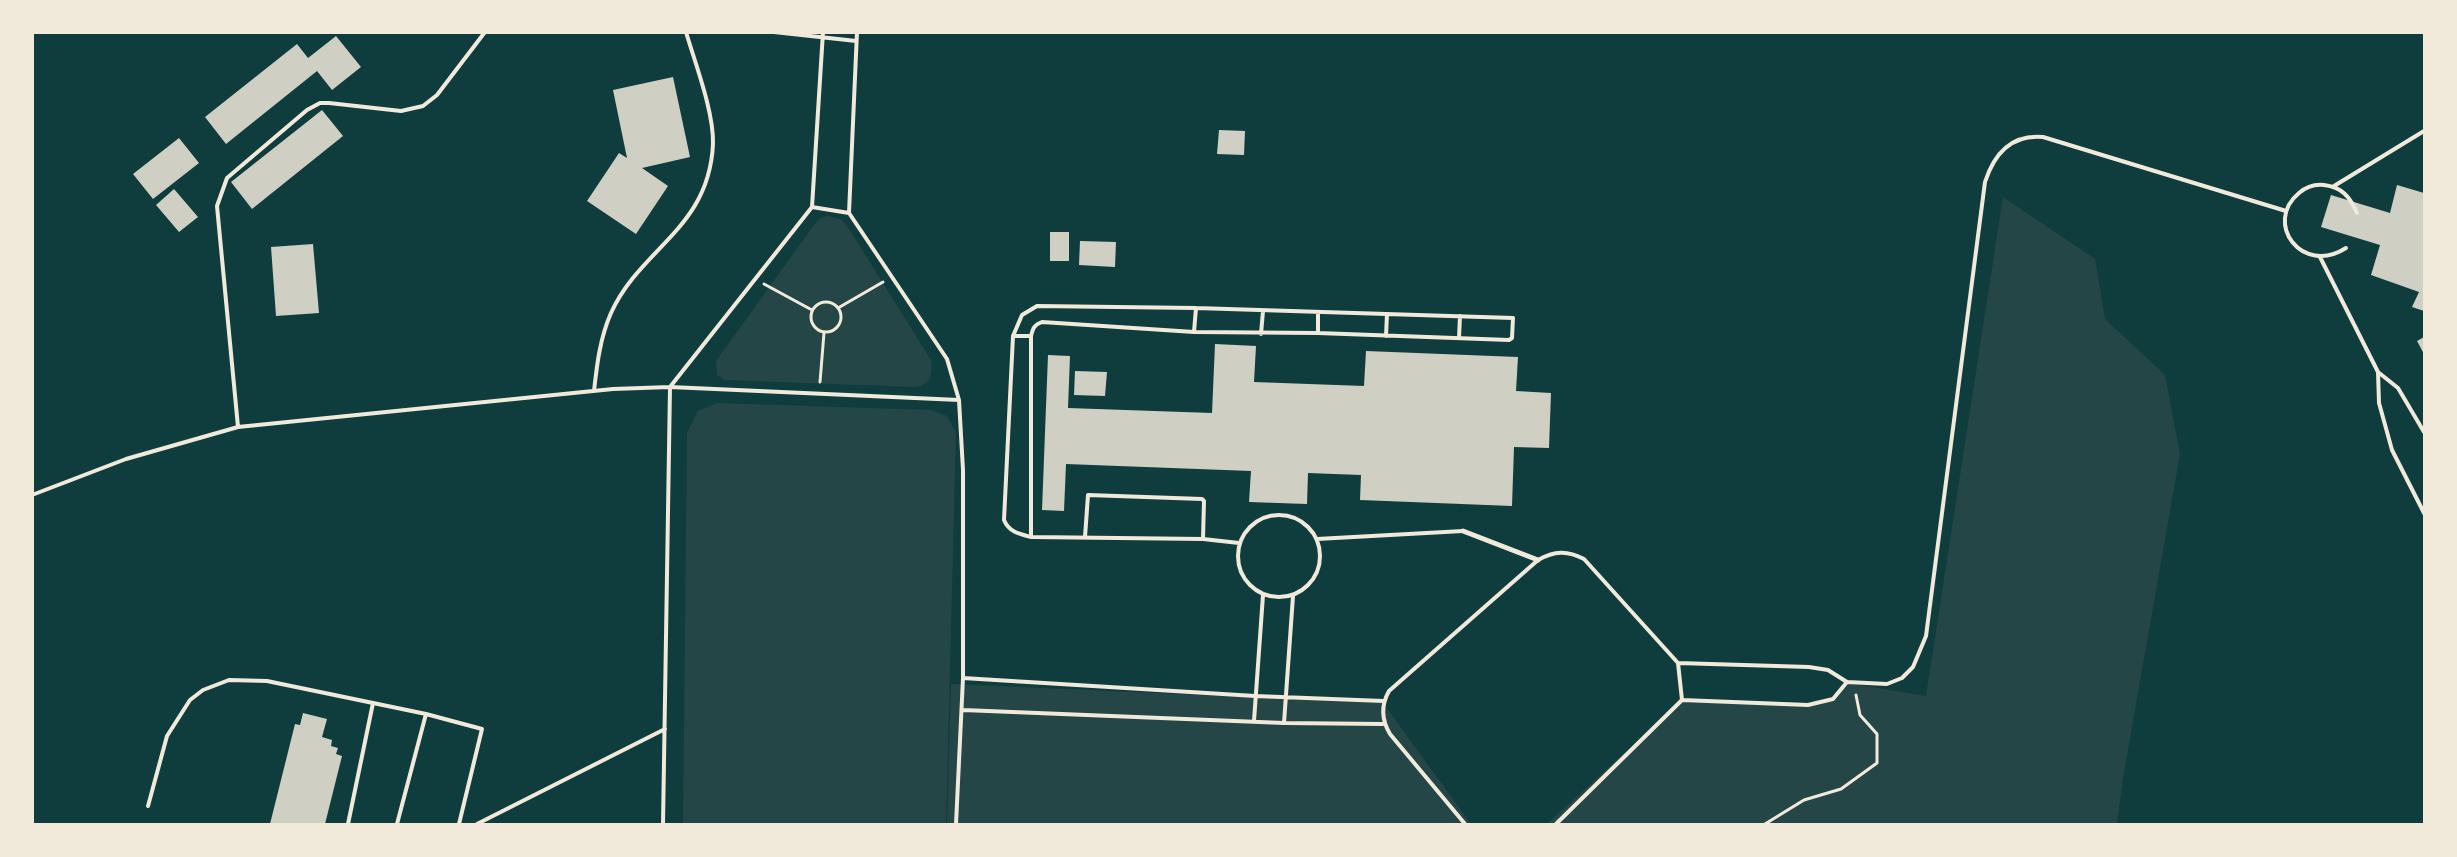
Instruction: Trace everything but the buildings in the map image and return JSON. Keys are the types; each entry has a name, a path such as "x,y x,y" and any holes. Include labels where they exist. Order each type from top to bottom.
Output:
{"street":[{"path":"1463,531 1538,560"}],"lane":[{"path":"238,427 217,206 227,178 306,110 320,103 402,111 423,106 438,95 485,32"},
{"path":"594,391 598,352 612,312 635,276 682,226 696,206 708,176 713,142 708,110 686,32"},
{"path":"774,32 822,39 856,41"},
{"path":"663,824 670,387 812,207 823,32"},
{"path":"857,32 849,213 947,359 959,400 963,470 963,710 956,824"},
{"path":"2334,186 2424,131"},
{"path":"1678,663 1821,668 1836,674 1848,682 1887,684 1902,678 1913,667 1926,636 1985,182 1990,166 2000,152 2020,139 2032,136 2043,137 2286,211"},
{"path":"2346,248 2336,254 2320,257 2304,253 2292,242 2286,228 2286,211 2293,198 2304,188 2319,184 2334,186 2345,193 2357,213"},
{"path":"812,207 849,213"},
{"path":"2320,257 2378,372 2398,388 2424,432"},
{"path":"1031,537 1031,336 1034,327 1042,322 1194,332 1318,333 1510,340 1512,338 1511,316 1038,306 1022,315 1013,336 1004,520 1007,527 1016,533 1031,537 1085,536 1203,539 1239,543"},
{"path":"1194,332 1196,308"},
{"path":"1261,334 1263,311"},
{"path":"1318,312 1318,333"},
{"path":"1386,314 1386,336"},
{"path":"1459,338 1460,316"},
{"path":"1013,336 1031,336"},
{"path":"2378,372 2379,402 2392,450 2424,513"},
{"path":"32,495 126,459 238,427 594,391 670,387 959,400"},
{"path":"1085,536 1086,497 1088,495 1202,499 1204,501 1203,539"},
{"path":"1274,515 1297,519 1306,525 1316,539 1320,557 1318,570 1304,590 1293,596 1278,598 1263,595 1252,589 1238,568 1237,555 1239,543 1253,524 1274,515"},
{"path":"1316,539 1463,531"},
{"path":"1465,824 1390,734 1384,724 1383,701 1389,690 1538,560 1548,554 1567,552 1584,560 1678,663 1682,700"},
{"path":"1254,721 1263,595"},
{"path":"1284,723 1293,596"},
{"path":"963,678 1285,698 1383,701"},
{"path":"148,806 167,736 190,700 203,690 229,680 267,681 426,714 482,729 459,824"},
{"path":"1556,824 1682,700 1808,705 1833,699 1848,682"},
{"path":"348,824 373,703"},
{"path":"963,710 1284,723 1384,724"},
{"path":"397,824 426,714"},
{"path":"476,824 664,729"}],"path":[{"path":"838,308 892,276"},
{"path":"755,279 812,310"},
{"path":"824,302 832,303 838,308 841,316 839,325 833,331 824,333 812,325 812,310 824,302"},
{"path":"819,395 824,333"},
{"path":"1765,824 1804,800 1842,789 1877,763 1877,734 1860,715 1853,683"}],"shaded area":[{"path":"2003,197 2095,259 2105,319 2165,375 2180,454 2123,778 2117,824 1547,824 1682,700 1808,705 1833,699 1843,685 1853,684 1926,696"},
{"path":"829,216 842,220 849,229 931,360 932,370 928,382 915,387 724,380 717,375 716,361 814,225 820,218"},
{"path":"717,403 931,410 947,416 956,432 946,824 683,824 687,433 698,411"},
{"path":"951,684 1383,703 1471,824 947,824"}]}
